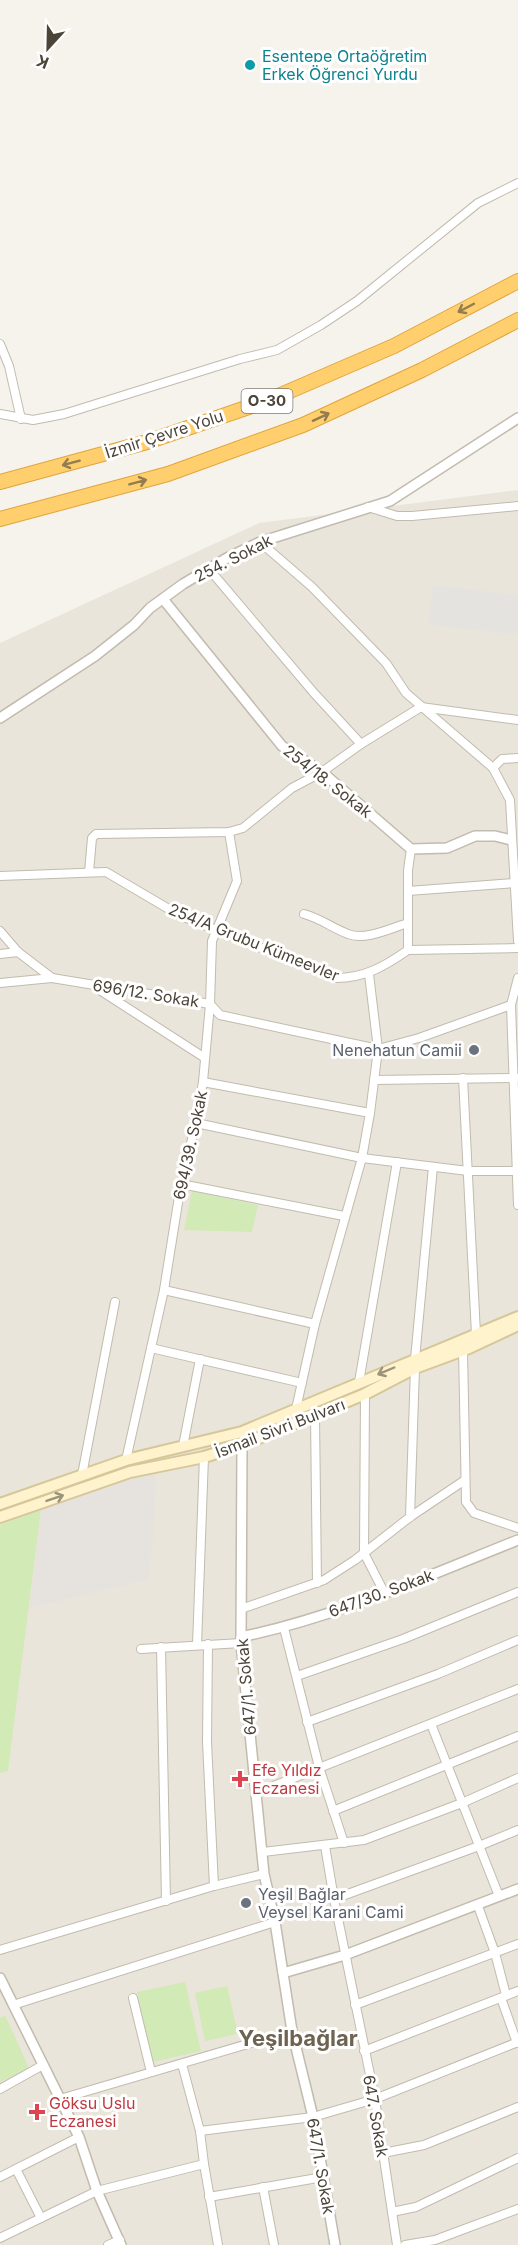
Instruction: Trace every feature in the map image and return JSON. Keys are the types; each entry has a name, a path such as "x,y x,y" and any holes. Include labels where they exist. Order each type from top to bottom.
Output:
{"highway":[{"name":"İzmir Çevre Yolu","path":"0,482 147,442 269,400 394,346 518,280"},
{"name":"O-30","path":"0,519 168,474 303,425 422,370 518,320"}],"main road":[{"name":"İsmail Sivri Bulvarı","path":"0,1517 129,1472 204,1457 242,1445 365,1394 415,1364 476,1334 518,1317"},
{"name":"İsmail Sivri Bulvarı","path":"0,1504 126,1460 242,1432 360,1382 464,1350 518,1325"},
{"path":"82,1475 86,1487"}],"street":[{"path":"0,414 33,420 64,414 240,359 278,350 357,301 478,203 518,183"},
{"path":"0,344 9,366 21,419"},
{"name":"254. Sokak","path":"0,718 95,656 134,626 163,599 209,569 260,542 390,501 518,418"},
{"path":"368,507 397,516 412,516 518,506"},
{"path":"260,542 312,587 386,663 406,693 493,768 510,800 518,941"},
{"path":"209,569 314,693 361,744"},
{"name":"254/18. Sokak","path":"163,599 282,746 322,772 411,849"},
{"path":"89,872 92,838 96,834 229,832 243,828 292,788 322,772 361,744 421,707 518,720"},
{"path":"493,768 502,759 518,758"},
{"name":"694/39. Sokak","path":"126,1460 164,1290 181,1184 196,1123 203,1082 210,1004 212,940 237,881 229,832"},
{"path":"511,840 495,836 475,836 447,848 411,849 408,870 408,950 518,948"},
{"name":"254/A Grubu Kümeevler","path":"0,876 106,872 179,915 336,978 351,978 369,974 408,950"},
{"path":"408,891 515,883"},
{"path":"304,914 319,918 353,935 365,935 408,923"},
{"name":"696/12. Sokak","path":"0,931 18,952 52,978 210,1004 220,1016 378,1049 419,1038 511,1005"},
{"path":"0,954 18,952"},
{"path":"296,1409 315,1324 362,1158 370,1113 378,1049 369,974"},
{"path":"0,983 52,978"},
{"path":"518,978 511,1005 515,1023 518,1205"},
{"path":"91,984 205,1058"},
{"path":"463,1078 476,1334"},
{"path":"374,1080 516,1078"},
{"path":"203,1082 370,1113"},
{"path":"196,1123 362,1158 468,1171 517,1171"},
{"path":"360,1382 397,1162"},
{"path":"410,1517 415,1364 433,1167"},
{"path":"181,1184 344,1216"},
{"path":"164,1290 315,1324"},
{"path":"82,1475 115,1302"},
{"path":"151,1348 302,1383"},
{"path":"464,1350 466,1502 471,1511 518,1528"},
{"path":"183,1446 200,1359"},
{"path":"365,1394 364,1553 385,1594"},
{"path":"315,1414 317,1583"},
{"name":"647/1. Sokak","path":"242,1445 241,1640 264,1874 275,1922 292,2031 313,2116 335,2245"},
{"path":"197,1645 204,1457"},
{"path":"241,1609 317,1583 364,1553 410,1517 465,1480"},
{"name":"647/30. Sokak","path":"241,1640 385,1594 518,1540"},
{"path":"297,1676 403,1639 518,1592"},
{"path":"284,1628 319,1767 344,1844"},
{"path":"141,1649 241,1640"},
{"path":"307,1722 438,1674 518,1640"},
{"path":"208,1644 207,1742 214,1886"},
{"path":"161,1647 166,1901"},
{"path":"256,1793 518,1689"},
{"path":"431,1724 499,1896"},
{"path":"333,1811 518,1736"},
{"path":"263,1852 364,1840 462,1803 518,1778"},
{"path":"334,1899 518,1830"},
{"name":"647. Sokak","path":"326,1846 334,1899 375,2099 397,2245"},
{"path":"0,1950 214,1886 264,1874"},
{"path":"283,1973 345,1955 518,1889"},
{"path":"200,2131 313,2116 375,2099 517,2042 503,1997 495,1953 478,1906"},
{"path":"13,2005 275,1922"},
{"path":"355,2005 518,1944"},
{"path":"0,1978 79,2137 96,2191 120,2243 108,2245"},
{"path":"364,2051 518,1991"},
{"path":"133,1998 151,2072"},
{"path":"60,2099 292,2031"},
{"path":"182,2064 200,2131 218,2245"},
{"path":"0,2089 43,2065"},
{"path":"384,2153 424,2145 518,2106"},
{"path":"0,2177 79,2137"},
{"path":"392,2212 416,2207 518,2158"},
{"path":"0,2238 96,2191 204,2164"},
{"path":"16,2169 41,2218"},
{"path":"209,2197 323,2177"},
{"path":"263,2187 274,2245"},
{"path":"405,2245 435,2240 518,2209"}],"shaded area":[{"path":"518,490 518,2245 0,2245 0,643 259,523"},
{"path":"433,585 518,595 518,635 428,625"},
{"path":"156,1471 149,1579 30,1608 41,1509"}],"green space":[{"path":"192,1191 258,1205 252,1232 184,1230"},
{"path":"41,1509 8,1771 0,1773 0,1525"},
{"path":"185,1982 201,2051 153,2062 137,1992"},
{"path":"227,1986 238,2034 205,2041 195,1993"},
{"path":"5,2015 29,2068 0,2082 0,2018"}],"place":[{"name":"Esentepe Ortaöğretim Erkek Öğrenci Yurdu","path":"250,65"},
{"name":"Nenehatun Camii","path":"474,1050"},
{"name":"Efe Yıldız Eczanesi","path":"240,1779"},
{"name":"Yeşil Bağlar Veysel Karani Cami","path":"246,1903"},
{"name":"Göksu Uslu Eczanesi","path":"37,2112"}],"district":[{"name":"Yeşilbağlar","path":"298,2038"}]}
